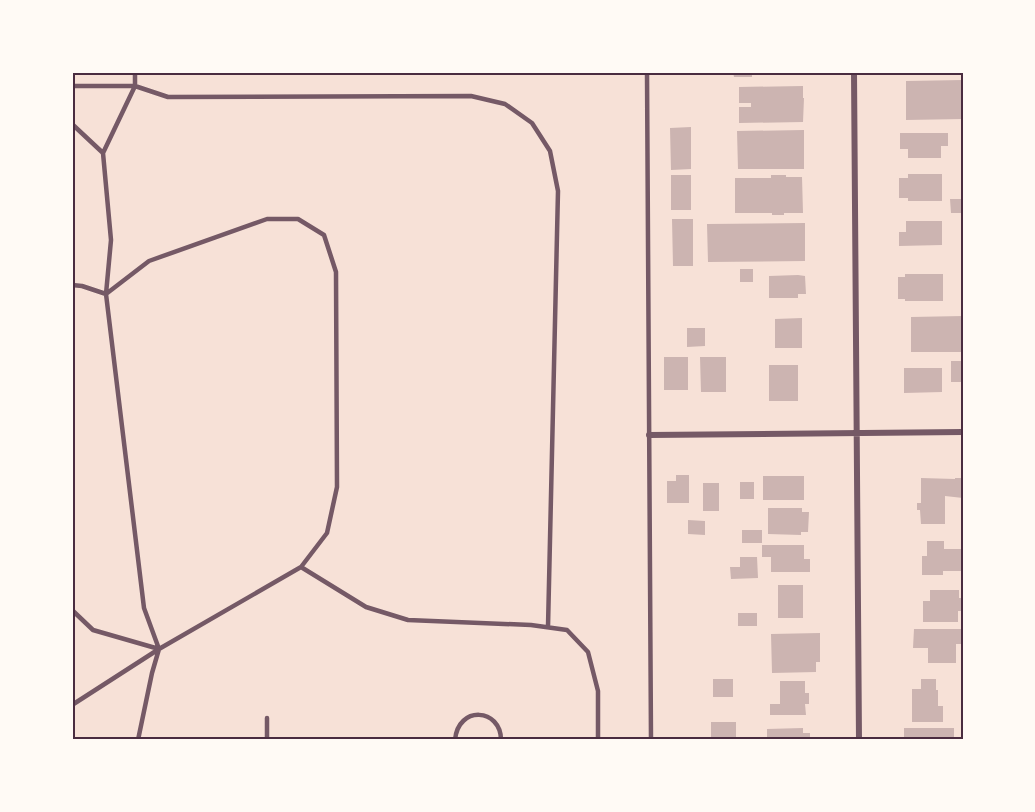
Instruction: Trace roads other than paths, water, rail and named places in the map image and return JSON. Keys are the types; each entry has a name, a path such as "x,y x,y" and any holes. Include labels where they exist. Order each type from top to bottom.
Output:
{"street":[{"path":"854,72 859,740"},
{"path":"649,435 963,432"}],"lane":[{"path":"135,72 135,86 103,153 111,240 106,294 144,608 159,649 138,740"},
{"path":"647,72 651,740"},
{"path":"72,86 135,86 168,97 471,96 505,104 532,123 550,151 558,190 548,627"},
{"path":"72,124 103,153"},
{"path":"72,705 159,649 301,567 327,533 338,487 336,272 324,235 298,219 267,219 149,261 106,294"},
{"path":"72,285 106,294"},
{"path":"301,567 366,607 408,620 520,625 567,630 588,652 598,691 598,740"},
{"path":"72,610 93,630 159,649"},
{"path":"455,740 456,729 460,722 476,714 484,715 495,721 500,728 501,740"},
{"path":"267,718 267,740"}]}
